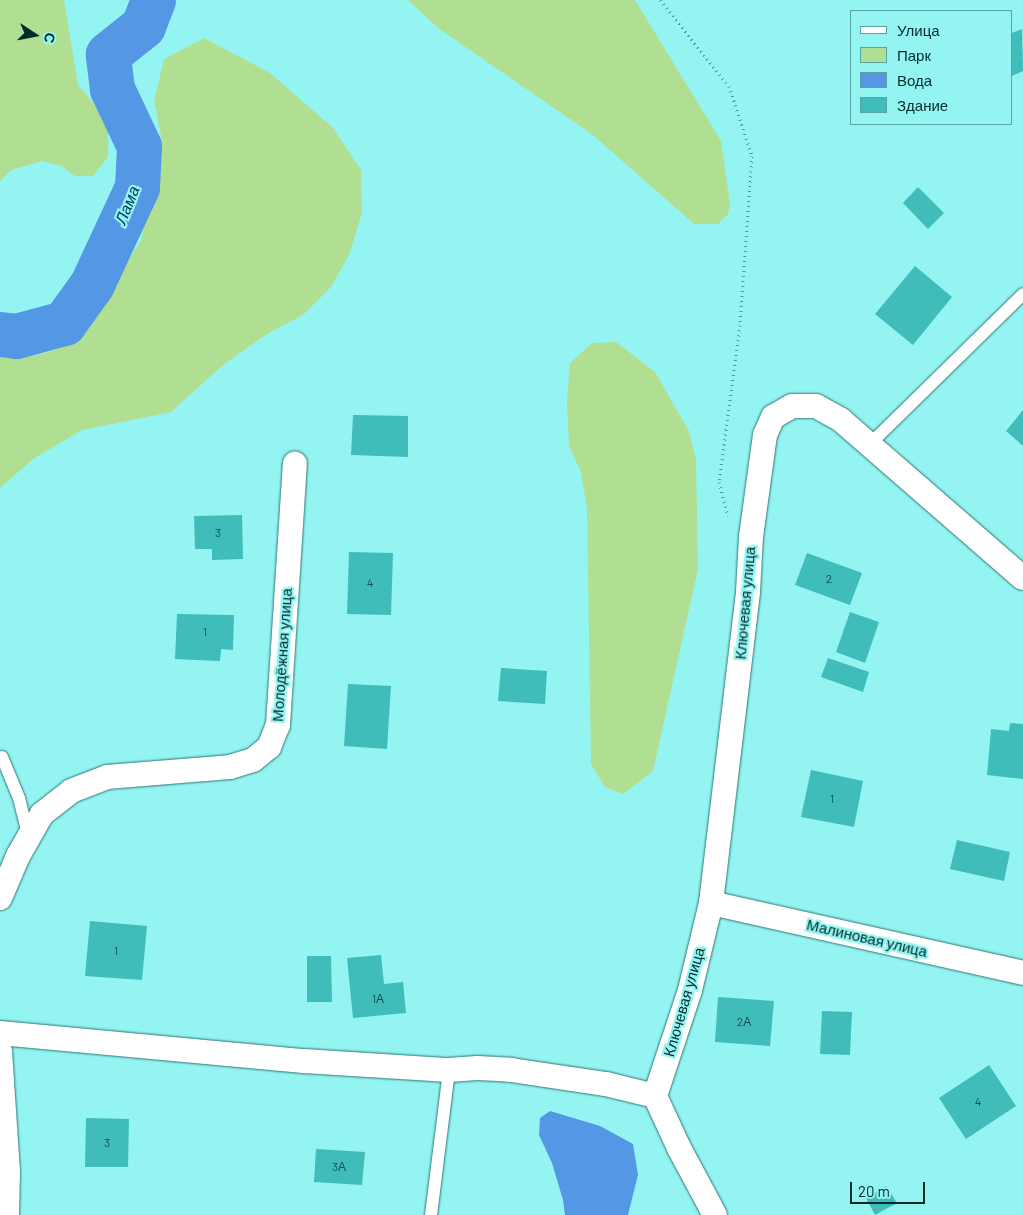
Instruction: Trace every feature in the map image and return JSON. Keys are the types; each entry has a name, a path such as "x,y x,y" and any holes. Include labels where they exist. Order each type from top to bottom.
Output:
{"street":[{"name":"Ключевая улица","path":"654,1096 690,990 711,903 765,436 773,417 792,406 816,406 841,420 1023,578"},
{"name":"Молодёжная улица","path":"0,898 18,856 42,814 71,791 107,777 230,767 253,760 269,748 278,725 295,464"},
{"name":"Малиновая улица","path":"711,903 1023,973"},
{"path":"0,1033 304,1061 449,1070 477,1068 511,1070 606,1084 654,1096 715,1215"},
{"path":"0,1051 8,1173 7,1215"}],"lane":[{"path":"870,444 1023,294"},
{"path":"2,757 19,798 28,837"},
{"path":"432,1215 449,1070"}],"path":[{"path":"660,0 730,86 752,156 740,324 719,482 729,519"}],"green space":[{"path":"0,0 64,0 78,85 108,120 108,157 93,176 75,176 61,166 42,161 11,170 0,181"},
{"path":"408,0 635,0 721,141 730,204 728,214 718,224 694,224 593,135 438,28"},
{"path":"204,38 270,73 333,128 361,170 362,213 349,255 331,287 303,315 267,334 224,364 171,412 82,430 33,459 0,488 0,353 37,355 63,347 98,309 141,240 154,182 161,136 154,101 164,59"},
{"path":"616,342 655,372 689,431 696,460 698,569 653,771 623,794 605,787 591,764 587,509 581,472 569,446 567,401 570,363 592,343"}],"water":[{"path":"550,1111 600,1126 633,1144 638,1175 628,1215 565,1215 563,1200 552,1163 539,1135 540,1118"}],"building":[{"path":"1022,29 1023,71 1013,76 1013,33"},
{"path":"918,187 944,213 928,229 903,203"},
{"path":"915,266 952,297 913,345 875,314"},
{"path":"1023,410 1023,446 1006,431"},
{"path":"353,415 408,416 408,457 351,455"},
{"path":"242,515 243,559 212,560 212,549 195,549 194,516"},
{"path":"349,552 393,553 391,615 347,614"},
{"path":"807,553 862,573 850,605 795,585"},
{"path":"850,612 879,622 865,663 836,652"},
{"path":"177,614 234,615 233,650 221,649 220,661 175,659"},
{"path":"828,658 869,672 863,692 821,677"},
{"path":"501,668 547,671 545,704 498,701"},
{"path":"348,684 391,686 387,749 344,746"},
{"path":"1010,723 1023,724 1023,779 987,775 991,729 1009,731"},
{"path":"811,770 863,781 854,827 801,817"},
{"path":"957,840 1010,852 1004,881 950,869"},
{"path":"90,921 147,926 142,980 85,976"},
{"path":"381,955 384,984 403,982 406,1013 353,1018 347,958"},
{"path":"307,956 331,956 332,1002 307,1002"},
{"path":"718,997 774,1001 770,1046 715,1042"},
{"path":"822,1011 852,1012 850,1055 820,1054"},
{"path":"989,1065 1016,1106 966,1139 939,1098"},
{"path":"86,1118 129,1119 128,1167 85,1167"},
{"path":"316,1149 365,1152 362,1185 314,1182"},
{"path":"886,1186 897,1203 875,1215 866,1198"}],"waterway":[{"name":"Лама","path":"0,334 16,336 64,323 92,284 137,187 139,146 112,89 108,54 143,26 153,0"}]}
